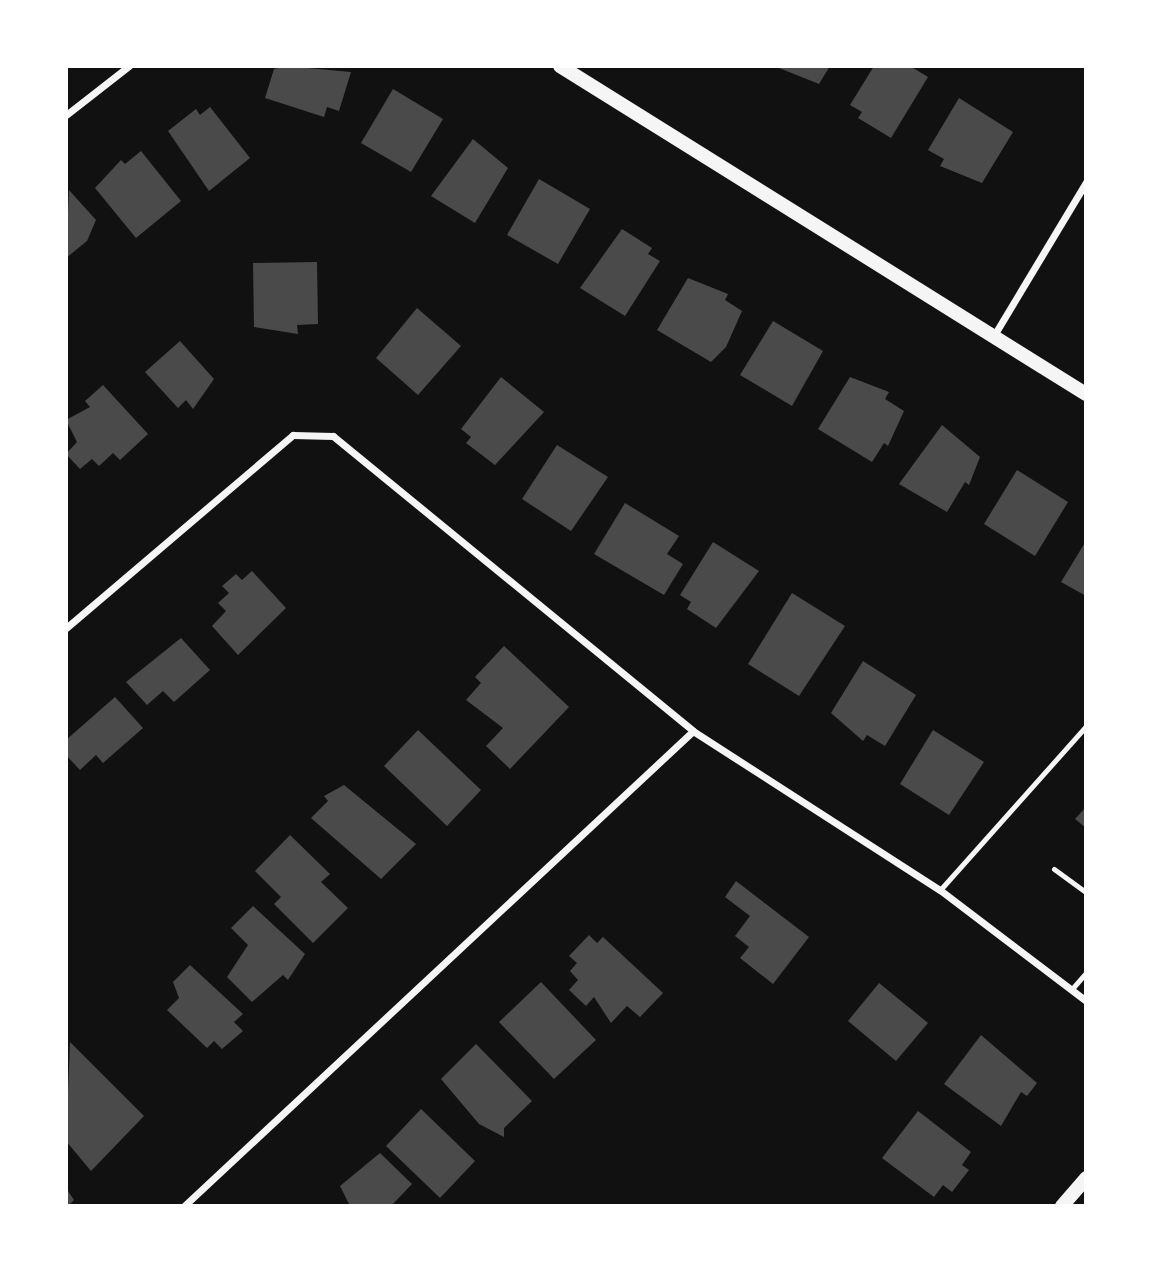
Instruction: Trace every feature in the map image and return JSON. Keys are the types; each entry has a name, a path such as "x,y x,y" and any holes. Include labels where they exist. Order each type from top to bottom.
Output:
{"main road":[{"path":"560,66 1086,394"},
{"path":"1062,1206 1086,1178"}],"street":[{"path":"66,115 129,66"},
{"path":"993,338 1086,182"},
{"path":"66,628 293,435 333,436 694,731 940,890 1086,1001"},
{"path":"184,1206 694,731"}],"lane":[{"path":"940,890 1086,726"},
{"path":"1054,869 1086,892"},
{"path":"1071,990 1086,973"}],"building":[{"path":"285,66 351,72 339,111 327,107 324,117 265,98 274,69"},
{"path":"780,66 830,66 819,84 779,68"},
{"path":"874,66 910,66 928,77 891,138 858,118 862,112 850,105"},
{"path":"393,89 443,119 411,172 361,143"},
{"path":"959,98 1013,132 982,183 940,166 944,159 928,150"},
{"path":"210,107 250,158 209,191 168,131 196,109 200,115"},
{"path":"473,139 508,168 475,223 431,196"},
{"path":"141,151 181,201 136,238 95,188 121,160 125,164"},
{"path":"539,179 590,209 558,264 507,235"},
{"path":"69,190 96,220 87,241 66,258"},
{"path":"622,229 652,248 648,254 660,261 625,316 580,288"},
{"path":"317,262 318,324 297,325 298,334 254,327 253,263"},
{"path":"688,278 728,294 725,300 742,311 726,347 711,362 657,330"},
{"path":"417,308 461,346 418,395 376,358"},
{"path":"773,321 823,351 792,406 740,375"},
{"path":"180,341 214,379 193,409 186,400 178,408 145,372"},
{"path":"501,377 544,412 495,465 466,443 471,437 461,429"},
{"path":"850,377 889,392 885,399 904,411 888,446 884,443 872,462 818,429"},
{"path":"103,385 148,434 120,460 113,453 99,466 92,459 80,469 66,454 77,442 66,420 90,407 85,401"},
{"path":"942,425 980,457 969,485 965,482 947,512 899,484"},
{"path":"557,445 608,477 571,531 522,499"},
{"path":"1017,470 1068,502 1035,556 984,524"},
{"path":"625,503 679,536 667,554 683,564 664,595 594,554"},
{"path":"1086,541 1086,596 1061,582"},
{"path":"713,542 759,571 716,628 687,609 691,602 680,595"},
{"path":"252,571 286,608 238,655 212,626 226,611 218,603 229,593 222,586 236,574 242,580"},
{"path":"792,593 845,626 799,696 748,664"},
{"path":"181,638 210,670 174,702 163,691 147,705 126,682"},
{"path":"504,646 569,707 510,769 486,746 503,728 466,700 481,683 475,677"},
{"path":"863,661 916,695 885,746 867,735 863,741 831,713"},
{"path":"115,697 143,728 103,763 96,755 80,770 66,755 66,740"},
{"path":"418,730 481,790 447,826 384,766"},
{"path":"933,730 984,762 949,815 900,784"},
{"path":"344,785 416,844 381,879 311,818 328,801 324,796"},
{"path":"1086,807 1086,828 1075,819"},
{"path":"290,835 330,874 321,882 348,908 313,943 274,904 281,897 255,871"},
{"path":"736,881 809,937 773,984 740,958 749,947 735,936 750,916 725,897"},
{"path":"253,906 305,954 288,980 283,975 252,1002 227,977 248,945 231,928"},
{"path":"589,935 597,943 603,937 663,993 640,1017 627,1006 611,1023 594,997 586,1006 569,990 578,980 570,971 577,963 569,956"},
{"path":"190,965 243,1014 234,1022 243,1031 222,1049 214,1041 207,1048 167,1010 179,998 173,982"},
{"path":"541,982 596,1040 554,1079 499,1022"},
{"path":"879,983 928,1023 896,1061 848,1021"},
{"path":"981,1035 1037,1083 1027,1096 1021,1092 1001,1126 944,1084"},
{"path":"70,1042 144,1116 91,1171 66,1141"},
{"path":"476,1044 532,1101 504,1128 504,1137 479,1124 441,1079"},
{"path":"421,1109 475,1161 440,1198 386,1146"},
{"path":"918,1111 971,1152 962,1165 969,1170 952,1192 943,1185 934,1197 882,1158"},
{"path":"380,1153 412,1184 391,1206 350,1206 340,1186"},
{"path":"66,1188 74,1200 68,1206 66,1206"}]}
